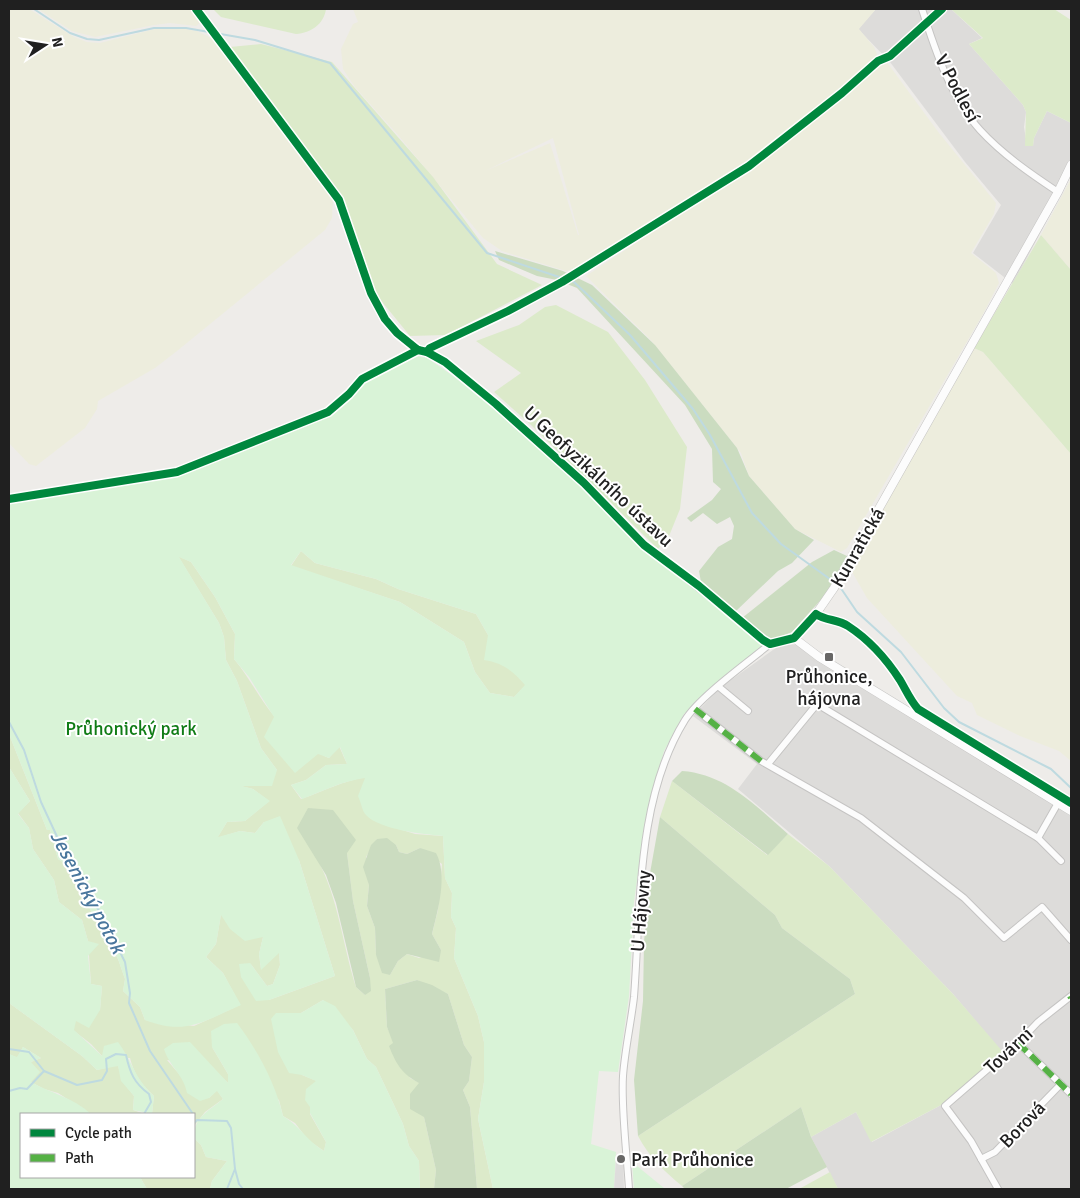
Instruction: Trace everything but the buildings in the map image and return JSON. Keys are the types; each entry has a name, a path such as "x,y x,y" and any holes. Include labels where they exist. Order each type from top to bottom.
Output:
{"street":[{"name":"V Podlesí","path":"922,9 952,86 979,129 1011,159 1058,192"},
{"path":"890,56 942,9"},
{"name":"Kunratická","path":"794,638 816,614 834,588 1058,192 1071,165"},
{"name":"U Geofyzikálního ústavu","path":"428,352 445,362 496,404 584,483 644,545 700,586 731,614 770,644"},
{"path":"794,638 819,657 1071,811"},
{"name":"U Hájovny","path":"629,1189 623,1077 634,997 639,899 649,823 668,754 686,718 695,709 770,644 794,638"},
{"path":"719,687 748,711"},
{"path":"768,764 817,704 1038,838 1061,860"},
{"path":"695,709 768,764 861,818 964,898 1004,938 1042,907 1071,940"},
{"path":"1038,838 1058,803"},
{"name":"Tovární","path":"981,1160 972,1141 945,1106 1018,1043 1038,1022 1071,997"},
{"path":"1018,1043 1071,1094"},
{"name":"Borová","path":"981,1160 995,1152 1061,1084"},
{"path":"981,1160 998,1189"}],"shaded area":[{"path":"876,9 951,9 982,38 969,44 1023,105 1026,112 1024,127 1027,146 1033,146 1034,138 1047,111 1071,123 1071,176 1013,284 973,253 1001,205 965,162 890,62 858,29"},
{"path":"807,644 1071,806 1071,1189 838,1189 811,1137 856,1112 872,1142 943,1104 1002,1052 953,994 829,866 738,789 757,764 693,716 721,687 780,645"},
{"path":"809,659 822,666 810,688 807,686 806,689 809,691 804,701 791,694 796,684 800,686 802,684 798,681"},
{"path":"616,1158 623,1158 624,1189 614,1189"}],"green space":[{"path":"9,9 29,9 74,37 87,42 100,43 155,29 180,28 197,31 215,40 333,197 332,218 325,230 155,368 98,401 97,409 85,428 36,466 29,464 9,443"},
{"path":"38,9 193,9 201,22 196,26 170,23 154,25 95,37 72,31"},
{"path":"213,9 326,9 323,19 316,27 307,32 296,34 221,17"},
{"path":"353,9 876,9 859,29 874,47 877,54 872,64 847,85 835,91 829,102 740,170 603,256 586,263 583,267 566,271 502,251 483,238 398,135 355,87 343,69 341,49 353,24 358,22","holes":["553,138 579,235 550,143 485,171"]},
{"path":"951,9 1054,9 1071,20 1071,123 1047,111 1034,138 1033,146 1025,146 1026,112 1023,105 969,44 983,38"},
{"path":"261,44 332,62 433,177 497,264 542,285 446,335 410,336 374,292 345,206 230,47"},
{"path":"886,61 939,133 996,203 994,214 971,253 996,273 999,283 983,314 847,548 841,552 795,529 749,476 741,453 650,339 586,276 767,156"},
{"path":"1071,179 1071,270 1041,235"},
{"path":"1041,235 1071,270 1071,454 983,352 974,348"},
{"path":"495,251 563,271 592,285 655,345 737,448 749,476 795,529 814,540 792,563 778,571 736,611 701,582 699,571 718,547 732,539 734,526 730,517 717,524 703,513 691,522 687,518 712,500 721,489 713,482 712,449 685,405 577,288 557,280 537,276 499,260"},
{"path":"556,305 608,332 645,380 687,447 680,509 669,536 658,549 531,425 494,392 521,373 476,341 519,325 545,307"},
{"path":"974,348 983,352 1071,454 1071,761 1059,751 1020,736 977,715 972,703 957,696 867,598 851,570 853,559"},
{"name":"Průhonický park","path":"409,355 427,358 478,393 584,489 642,549 698,590 763,646 717,683 684,714 664,751 645,821 634,902 629,996 618,1072 599,1071 591,1144 616,1152 614,1189 493,1189 478,1119 484,1082 484,1042 478,1016 454,958 456,928 451,917 452,893 445,878 443,836 391,828 366,815 358,796 365,778 340,784 302,799 291,785 306,780 326,765 347,764 340,747 329,758 318,754 295,773 264,737 274,717 249,677 234,659 235,634 215,597 191,562 179,557 219,623 224,637 226,660 237,681 261,748 277,770 272,786 242,786 253,789 270,801 245,821 227,822 218,837 240,831 255,833 264,822 280,816 299,860 335,976 269,1000 256,1001 241,977 239,964 250,963 267,986 273,984 280,965 279,953 261,970 259,954 263,937 245,941 230,929 221,915 216,944 206,957 223,973 241,1005 205,1021 184,1027 159,1025 145,1020 140,1007 123,991 125,979 118,959 91,911 70,867 58,859 50,830 47,830 9,734 9,500 180,476 255,442 333,414 369,378","holes":["301,551 315,563 376,579 398,589 476,614 488,635 484,660 507,668 525,685 514,697 490,693 475,672 464,642 400,602 291,565"]},
{"path":"834,550 847,556 826,594 792,632 769,641 742,618 812,562"},
{"path":"301,551 315,563 376,579 398,589 476,614 488,635 498,662 513,671 526,685 514,697 490,693 475,672 464,642 400,602 291,566"},
{"path":"178,556 191,562 215,597 235,634 234,659 274,716 285,728 322,755 329,758 339,746 347,764 326,765 306,780 291,785 301,799 366,777 380,823 415,834 443,836 445,878 452,893 451,917 456,928 454,958 478,1016 484,1042 484,1082 478,1119 493,1189 477,1189 470,1107 463,1090 469,1081 472,1057 464,1045 448,994 417,980 385,989 387,1027 410,1078 420,1083 424,1117 436,1170 434,1189 420,1189 419,1161 409,1146 403,1124 376,1067 367,1059 353,1030 323,1000 301,1013 276,1013 302,1075 317,1081 310,1114 326,1142 324,1151 308,1140 295,1123 283,1116 279,1100 212,1047 228,1074 228,1083 209,1065 167,1060 185,1081 209,1098 217,1090 223,1099 205,1112 195,1125 195,1113 152,1113 154,1096 139,1078 130,1058 103,1057 91,1044 73,1030 75,1021 100,1010 102,986 91,984 88,941 82,920 59,902 54,880 33,849 29,828 18,813 30,801 9,767 9,734 47,830 50,830 58,859 70,867 91,911 118,959 125,979 123,991 140,1007 145,1020 194,1026 240,1005 223,973 206,957 216,944 221,914 263,937 259,954 261,969 279,952 280,965 273,984 267,986 250,963 269,1000 335,976 299,860 264,822 255,833 240,831 217,838 227,822 245,821 269,801 253,789 240,786 277,770 261,748 237,681 226,660 224,637 219,623","holes":["377,839 396,845 399,852 407,854 420,848 442,864 438,910 432,934 441,950 419,958 407,954 398,961 390,975 376,955 375,928 367,906 369,885 366,857","347,853 353,901 370,978 365,995 356,987 335,905 324,873 316,857"]},
{"path":"9,767 30,801 18,814 29,828 33,849 54,880 59,902 82,920 88,941 99,944 88,956 91,984 102,986 100,1010 89,1028 76,1021 74,1030 102,1056 104,1046 118,1042 142,1083 154,1096 152,1113 133,1110 134,1096 121,1081 118,1066 97,1070 82,1056 9,1003"},
{"path":"682,771 698,773 726,785 752,803 788,834 768,855 672,781"},
{"path":"672,781 767,855 788,834 829,866 953,994 1003,1052 943,1104 871,1142 856,1112 811,1137 801,1107 682,1186 657,1163 638,1136 855,994 850,979 782,928 775,915 660,817"},
{"path":"308,808 333,810 356,840 347,853 353,901 370,978 371,991 365,995 356,987 336,903 326,875 297,828"},
{"path":"660,817 775,915 782,928 850,979 855,994 638,1136 634,1080 643,1001 644,942 650,873"},
{"path":"387,838 396,845 399,852 407,854 420,848 436,853 440,862 442,882 432,934 441,950 439,962 407,954 398,961 390,975 382,973 376,955 375,928 367,906 369,885 363,867 371,845 377,839"},
{"path":"417,980 432,985 448,994 464,1045 472,1057 469,1081 463,1090 470,1107 477,1189 434,1189 436,1170 424,1117 410,1109 410,1094 419,1083 400,1068 389,1046 393,1043 387,1027 385,989"},
{"path":"323,1000 335,1006 353,1030 367,1059 376,1067 403,1124 409,1146 419,1161 420,1189 210,1189 212,1181 227,1161 206,1157 201,1145 195,1139 196,1124 203,1115 223,1099 217,1091 209,1098 200,1101 187,1093 183,1081 169,1061 164,1049 173,1043 190,1042 228,1083 228,1074 212,1047 211,1031 224,1024 237,1023 265,1067 280,1103 283,1116 324,1151 326,1142 305,1100 306,1089 316,1081 302,1075 289,1073 278,1052 271,1019 276,1013 301,1013"},
{"path":"9,1003 82,1056 97,1070 118,1065 122,1081 134,1096 133,1110 142,1113 89,1113 58,1093 44,1089 31,1082 31,1062 41,1058 23,1047 17,1058 9,1054"},
{"path":"23,1047 41,1058 31,1062 40,1072 31,1082 70,1100 90,1113 20,1113 20,1178 141,1178 147,1189 9,1189 9,1054 17,1057"},
{"path":"801,1107 811,1137 827,1167 786,1189 685,1189 682,1186"},
{"path":"195,1139 201,1145 206,1157 227,1161 212,1181 210,1189 147,1189 141,1178 195,1178"},
{"path":"632,1162 664,1188 666,1189 634,1189"},
{"path":"830,1172 838,1189 799,1189"}],"waterway":[{"path":"34,9 70,33 87,39 99,40 154,28 186,28 255,40 330,63 487,253 574,282 630,335 693,409 710,435 752,513 781,544 834,582"},
{"path":"838,584 857,612 901,652 944,708 959,722 1051,769 1071,788"},
{"name":"Jesenický potok","path":"9,722 24,750 41,802 60,843 74,862 125,962 130,993 129,1003 150,1051 192,1113"},
{"path":"9,1049 29,1052 44,1071 77,1085 102,1080 107,1071 106,1059 116,1054 126,1055 133,1077 149,1094 151,1102 145,1113"},
{"path":"9,1091 20,1088 27,1089 44,1071"},
{"path":"195,1122 197,1120 227,1121 231,1128 235,1169 227,1189"},
{"path":"235,1169 239,1184 243,1189"}],"marked path":[{"path":"695,709 761,761"},
{"path":"1018,1043 1071,1094"}],"cycle path":[{"path":"196,9 339,200 371,293 385,319 397,333 418,350 427,352 445,362 496,404 584,483 644,545 699,586 763,640 770,644 794,638 816,614 844,624 863,637 883,658 900,680 910,699 918,709 1071,803"},
{"path":"427,352 430,348 508,311 562,282 749,166 842,93 878,61 890,56 942,9"},
{"path":"9,499 177,472 328,412 349,394 362,379 418,350"}],"place":[{"name":"Průhonice, hájovna","path":"829,657"},
{"name":"Park Průhonice","path":"621,1159"}]}
